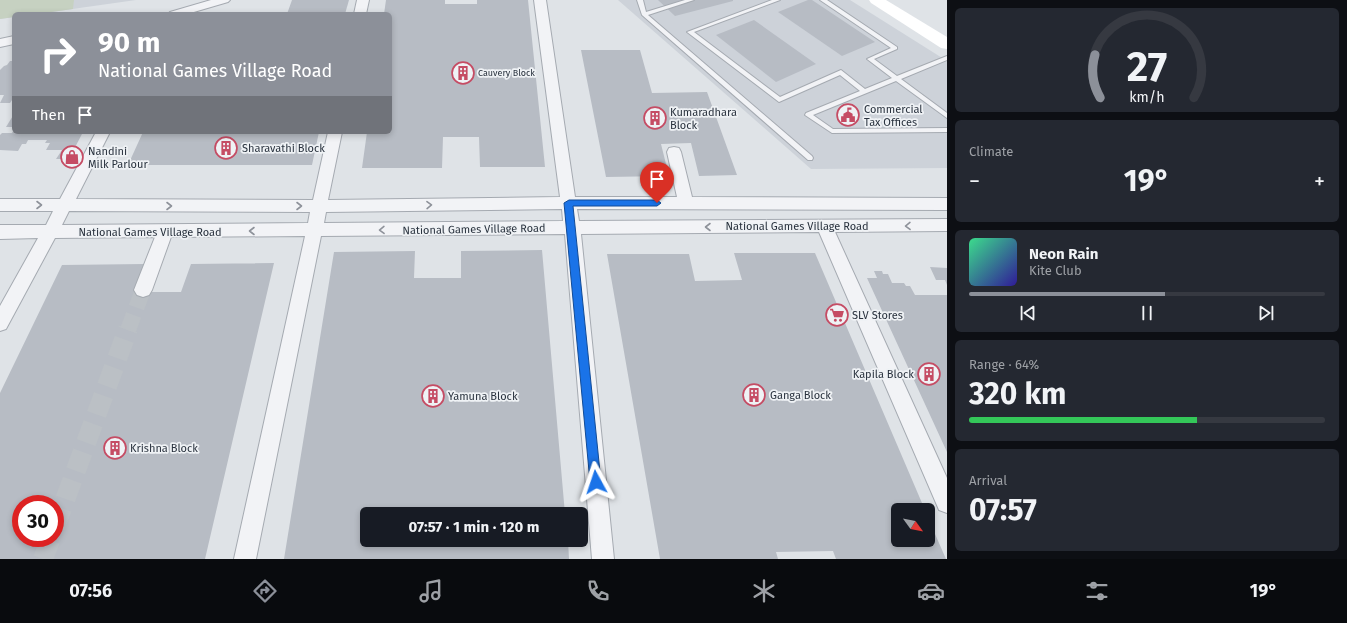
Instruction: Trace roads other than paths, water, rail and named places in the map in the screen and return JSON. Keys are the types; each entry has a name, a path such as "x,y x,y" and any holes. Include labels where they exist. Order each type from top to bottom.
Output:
{"main road":[{"path":"876,0 947,44"},
{"path":"895,0 947,32"}],"street":[{"path":"181,12 224,0"},
{"path":"360,12 363,0"},
{"path":"540,0 572,227 603,559"},
{"path":"0,43 12,40"},
{"path":"0,323 102,134"},
{"path":"245,559 335,134"},
{"path":"674,152 686,203"},
{"name":"National Games Village Road","path":"0,205 319,206 569,203 947,204"},
{"name":"National Games Village Road","path":"0,232 314,231 572,227 825,227 947,225"},
{"path":"825,227 947,502"},
{"path":"143,290 165,232"}],"lane":[{"path":"640,0 644,14 810,158"},
{"path":"644,14 691,0"},
{"path":"777,0 690,32 779,100 841,72 865,92"},
{"path":"823,0 895,48 870,59 947,116"},
{"path":"947,58 808,115 832,131 947,130"}],"tunnel":[{"path":"128,330 143,290"},
{"path":"64,503 128,329"},
{"path":"43,559 48,547"}],"place":[{"name":"Cauvery Block","path":"463,73"},
{"name":"Commercial Tax Offices","path":"848,115"},
{"name":"Kumaradhara Block","path":"655,118"},
{"name":"Sharavathi Block","path":"226,148"},
{"name":"Nandini Milk Parlour","path":"72,157"},
{"name":"SLV Stores","path":"837,315"},
{"name":"Kapila Block","path":"929,374"},
{"name":"Ganga Block","path":"754,395"},
{"name":"Yamuna Block","path":"433,396"},
{"name":"Krishna Block","path":"115,448"}]}
